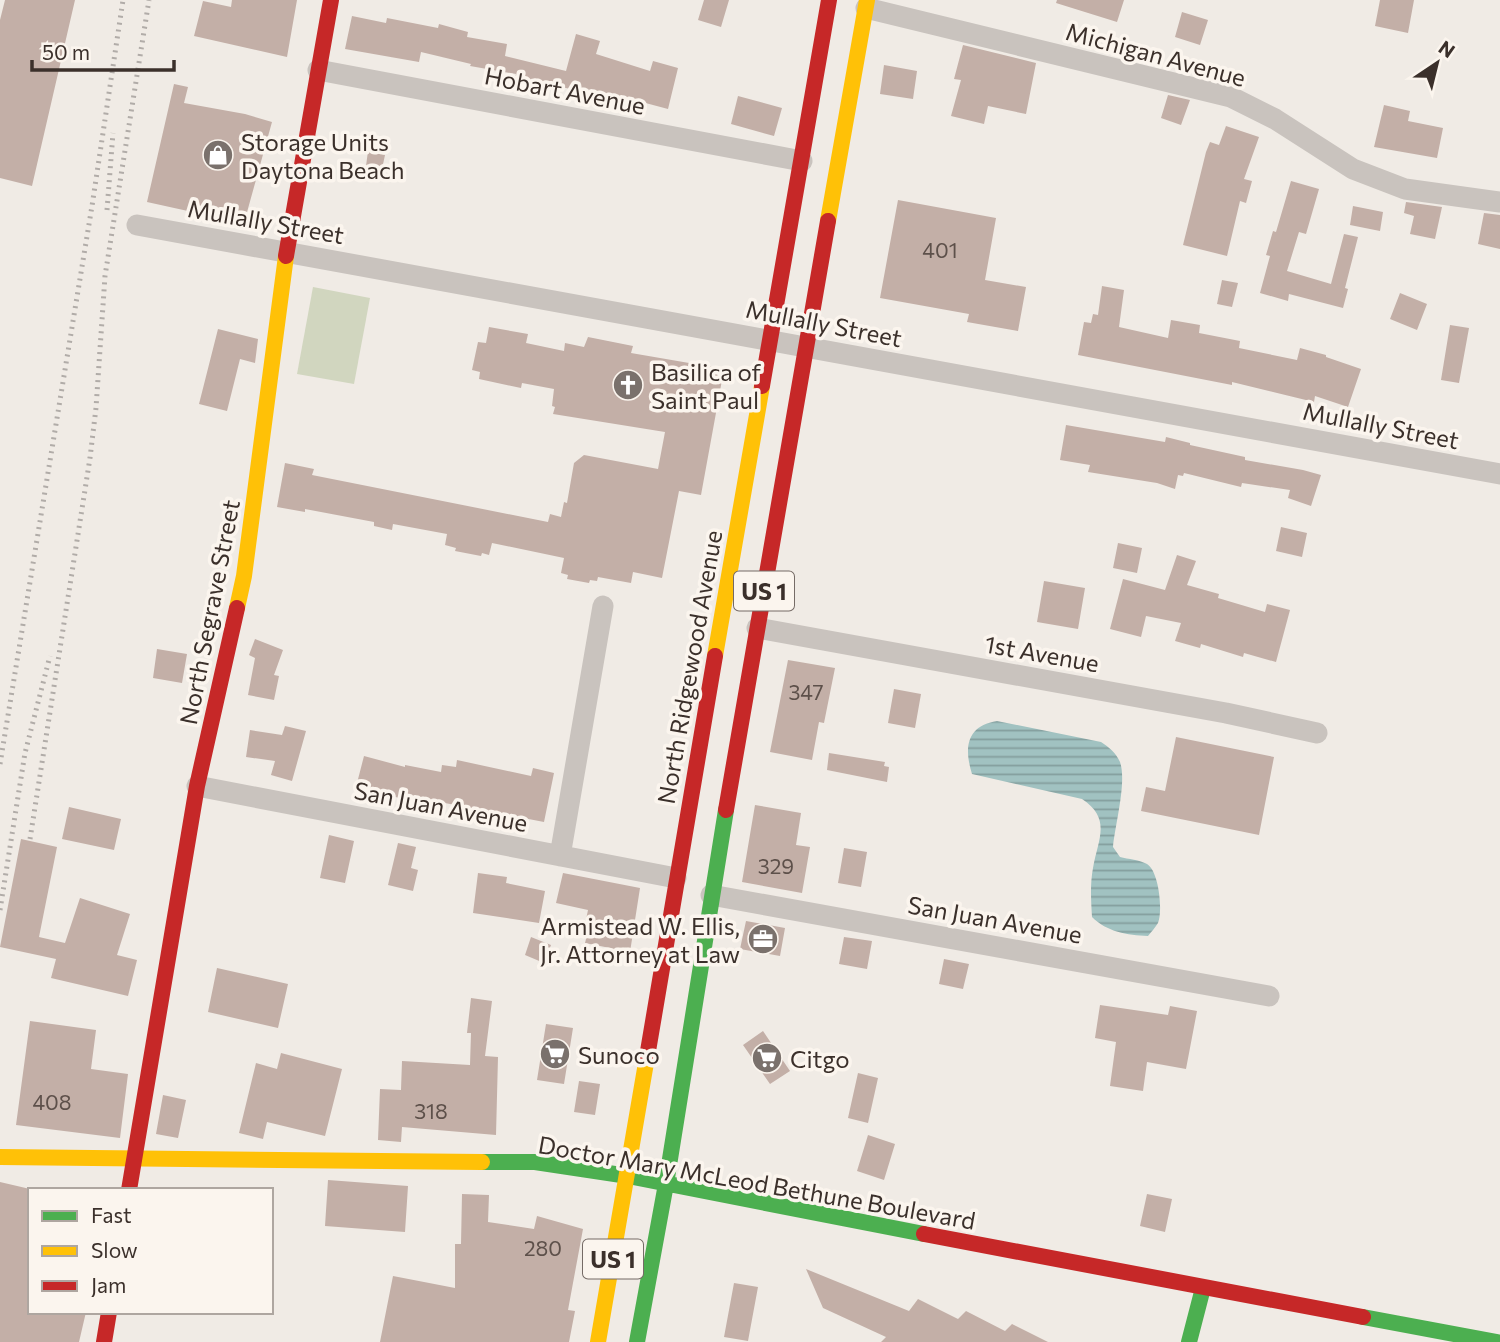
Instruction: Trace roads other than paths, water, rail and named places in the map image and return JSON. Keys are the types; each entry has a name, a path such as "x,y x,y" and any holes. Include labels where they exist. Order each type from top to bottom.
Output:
{"street":[{"name":"North Segrave Street","path":"129,1188 197,786 244,576 287,251 331,0"},
{"name":"North Ridgewood Avenue","path":"598,1342 829,0"},
{"name":"Michigan Avenue","path":"867,4 1231,97 1275,119 1353,169 1405,189 1500,202"},
{"name":"US 1","path":"636,1342 666,1184 711,895 867,4"},
{"name":"Hobart Avenue","path":"318,70 802,161"},
{"name":"Mullally Street","path":"137,225 1500,474"},
{"path":"560,856 603,606"},
{"name":"1st Avenue","path":"757,628 1226,713 1317,733"},
{"name":"San Juan Avenue","path":"197,786 676,878"},
{"name":"San Juan Avenue","path":"711,895 1269,996"},
{"name":"Doctor Mary McLeod Bethune Boulevard","path":"0,1157 535,1162 628,1176 1203,1288 1497,1342"},
{"path":"1189,1342 1203,1288"},
{"path":"104,1342 109,1314"}],"water":[{"path":"997,721 1101,742 1116,756 1122,770 1122,781 1113,847 1120,857 1147,864 1154,874 1159,892 1159,917 1158,923 1148,936 1118,932 1092,917 1091,880 1101,830 1097,814 1091,807 1082,799 972,774 968,747 973,733"}],"railway":[{"path":"0,764 92,206 123,0"},
{"path":"30,839 90,458 105,276 149,0"},
{"path":"107,210 113,133"},
{"path":"0,910 25,753 50,656"}],"place":[{"name":"Storage Units Daytona Beach","path":"218,155"},
{"name":"Basilica of Saint Paul","path":"628,385"},
{"name":"Armistead W. Ellis, Jr. Attorney at Law","path":"763,939"},
{"name":"Sunoco","path":"555,1054"},
{"name":"Citgo","path":"767,1058"}]}
